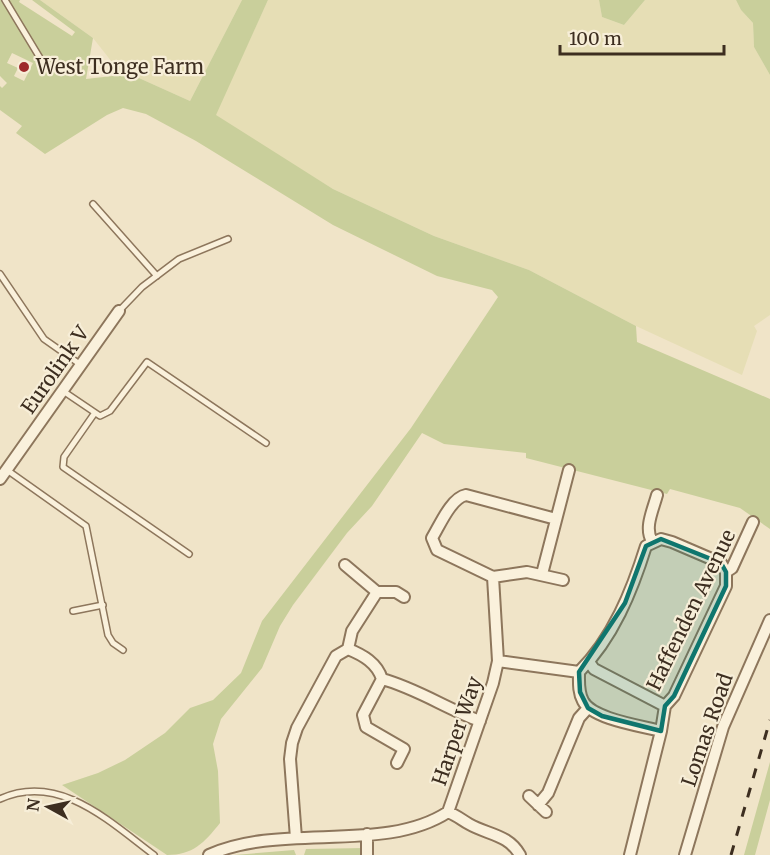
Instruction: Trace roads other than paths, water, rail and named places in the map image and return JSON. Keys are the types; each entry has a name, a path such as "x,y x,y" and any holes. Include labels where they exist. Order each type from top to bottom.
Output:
{"street":[{"name":"Eurolink V","path":"3,474 119,311"},
{"path":"542,574 569,470"},
{"path":"652,541 648,528 657,495"},
{"path":"556,519 472,496 460,496 432,538 434,545 446,555 493,577 527,572 563,580"},
{"name":"Haffenden Avenue","path":"630,855 662,731 665,706 674,696 726,586 726,572 732,568 753,522"},
{"path":"662,731 602,716 588,708 580,692 579,672 589,662 626,603 645,546 652,541 661,539 672,542 721,563 726,572"},
{"path":"345,564 377,592 396,592 404,597"},
{"path":"493,577 498,661 579,672"},
{"path":"296,838 290,759 292,743 297,728 336,656 348,649 352,632 377,592"},
{"name":"Lomas Road","path":"685,855 723,727 770,620"},
{"path":"348,649 376,665 382,679"},
{"name":"Harper Way","path":"448,812 498,661"},
{"path":"589,662 594,669 665,706"},
{"path":"382,679 401,684 449,710 480,721"},
{"path":"382,679 363,715 363,722 366,727 404,748 397,763"},
{"path":"529,796 542,809 579,718 588,708"},
{"path":"209,855 242,843 367,834 429,824 448,812 470,824 499,834 509,841 520,855"},
{"path":"367,834 367,855"}],"lane":[{"path":"5,0 44,63"},
{"path":"93,204 157,276"},
{"path":"119,311 179,259 228,238"},
{"path":"0,274 44,339 81,365"},
{"path":"63,391 100,416 110,411 147,362 266,443"},
{"path":"94,414 64,457 63,467 189,554"},
{"path":"3,474 86,526 110,639 123,650"},
{"path":"73,611 103,605"},
{"path":"1,798 27,791 51,792 73,798 154,855"}],"railway":[{"path":"731,855 770,720"}],"place":[{"name":"West Tonge Farm","path":"24,67"}]}
